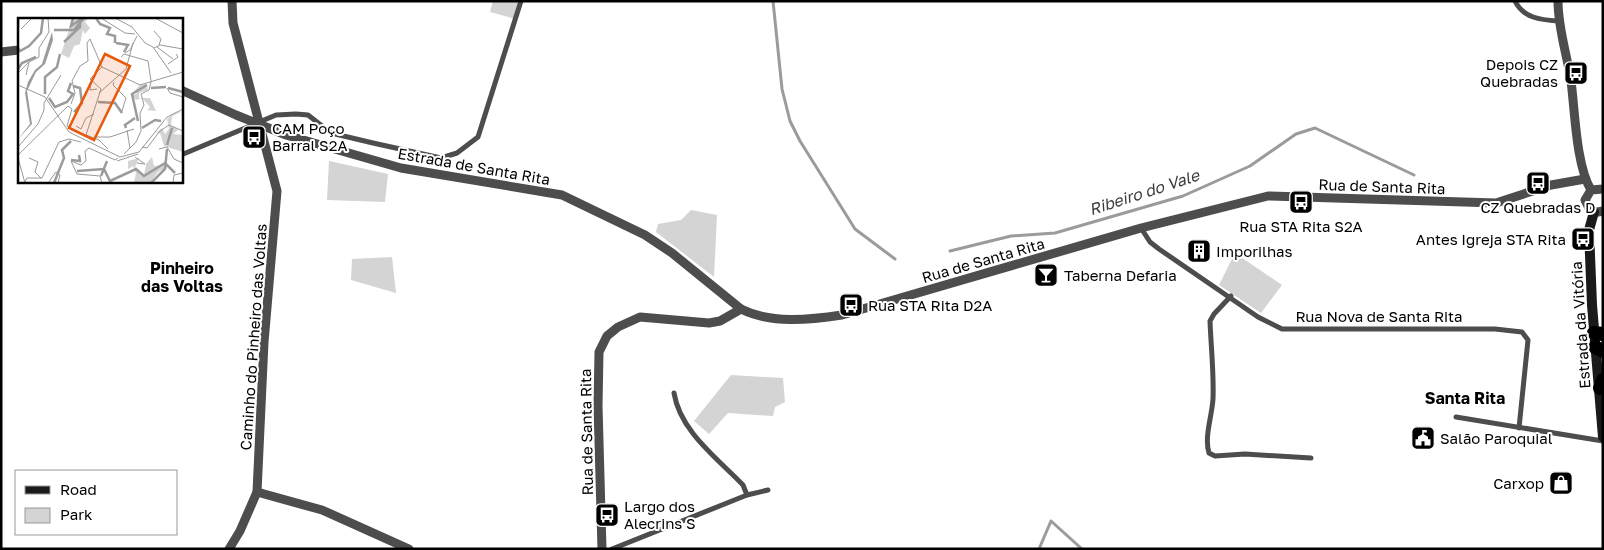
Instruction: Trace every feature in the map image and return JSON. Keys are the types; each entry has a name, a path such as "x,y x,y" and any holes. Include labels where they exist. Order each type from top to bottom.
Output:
{"main road":[{"name":"Estrada da Vitória","path":"1598,212 1590,230 1599,349 1603,437"}],"street":[{"name":"Caminho do Pinheiro das Voltas","path":"229,549 240,531 257,492 264,342 277,191 233,23 232,1"},
{"path":"182,156 276,115 308,115 331,133 441,158 457,153 478,137 521,1"},
{"path":"1515,1 1519,9 1538,20 1558,21"},
{"path":"1558,1 1558,21 1570,78 1585,179 1591,190"},
{"path":"1,52 18,50"},
{"name":"Estrada de Santa Rita","path":"182,90 286,135 401,168 562,194 636,231 672,253 741,309"},
{"name":"Rua de Santa Rita","path":"602,549 598,406 599,352 607,336 618,327 640,317 709,323 720,321 741,309 753,315 778,319 812,319 842,315 1141,228 1268,196 1496,203 1551,185 1585,179"},
{"path":"1598,212 1586,203 1586,196 1591,190 1603,189"},
{"name":"Rua Nova de Santa Rita","path":"1141,228 1150,242 1159,249 1231,296 1258,317 1282,329 1495,329 1522,332 1528,340 1519,428"},
{"path":"1231,296 1210,321 1214,381 1207,442 1209,453 1215,456 1245,454 1311,458"},
{"path":"674,393 676,407 688,427 743,485 747,495"},
{"path":"1456,417 1603,441"},
{"path":"612,549 747,495 768,490"},
{"path":"257,492 322,510 409,549"}],"green space":[{"path":"493,1 521,1 515,19 490,12"},
{"path":"329,161 388,174 385,202 327,200"},
{"path":"691,210 717,215 714,277 656,232 658,224 681,220"},
{"path":"1235,253 1282,285 1261,313 1219,285"},
{"path":"392,257 396,293 351,280 352,259"},
{"path":"731,375 783,378 785,402 775,407 773,416 728,413 709,434 694,421"}],"waterway":[{"name":"Ribeiro do Vale","path":"773,1 782,89 790,121 800,141 855,229 895,259"},
{"name":"Ribeiro do Vale","path":"950,251 1011,236 1055,233 1183,196 1250,166 1296,134 1315,128 1414,175"},
{"path":"1039,549 1051,521 1082,549"}],"place":[{"name":"Depois CZ Quebradas","path":"1576,73"},
{"name":"CAM Poço Barral S2A","path":"254,137"},
{"name":"CZ Quebradas D","path":"1538,183"},
{"name":"Rua STA Rita S2A","path":"1301,202"},
{"name":"Antes Igreja STA Rita","path":"1583,239"},
{"name":"Imporilhas","path":"1199,251"},
{"name":"Taberna Defaria","path":"1046,275"},
{"name":"Rua STA Rita D2A","path":"851,305"},
{"name":"Salão Paroquial","path":"1423,438"},
{"name":"Carxop","path":"1561,483"},
{"name":"Largo dos Alecrins S","path":"607,515"}],"district":[{"name":"Pinheiro das Voltas","path":"182,277"},
{"name":"Santa Rita","path":"1465,398"}]}
